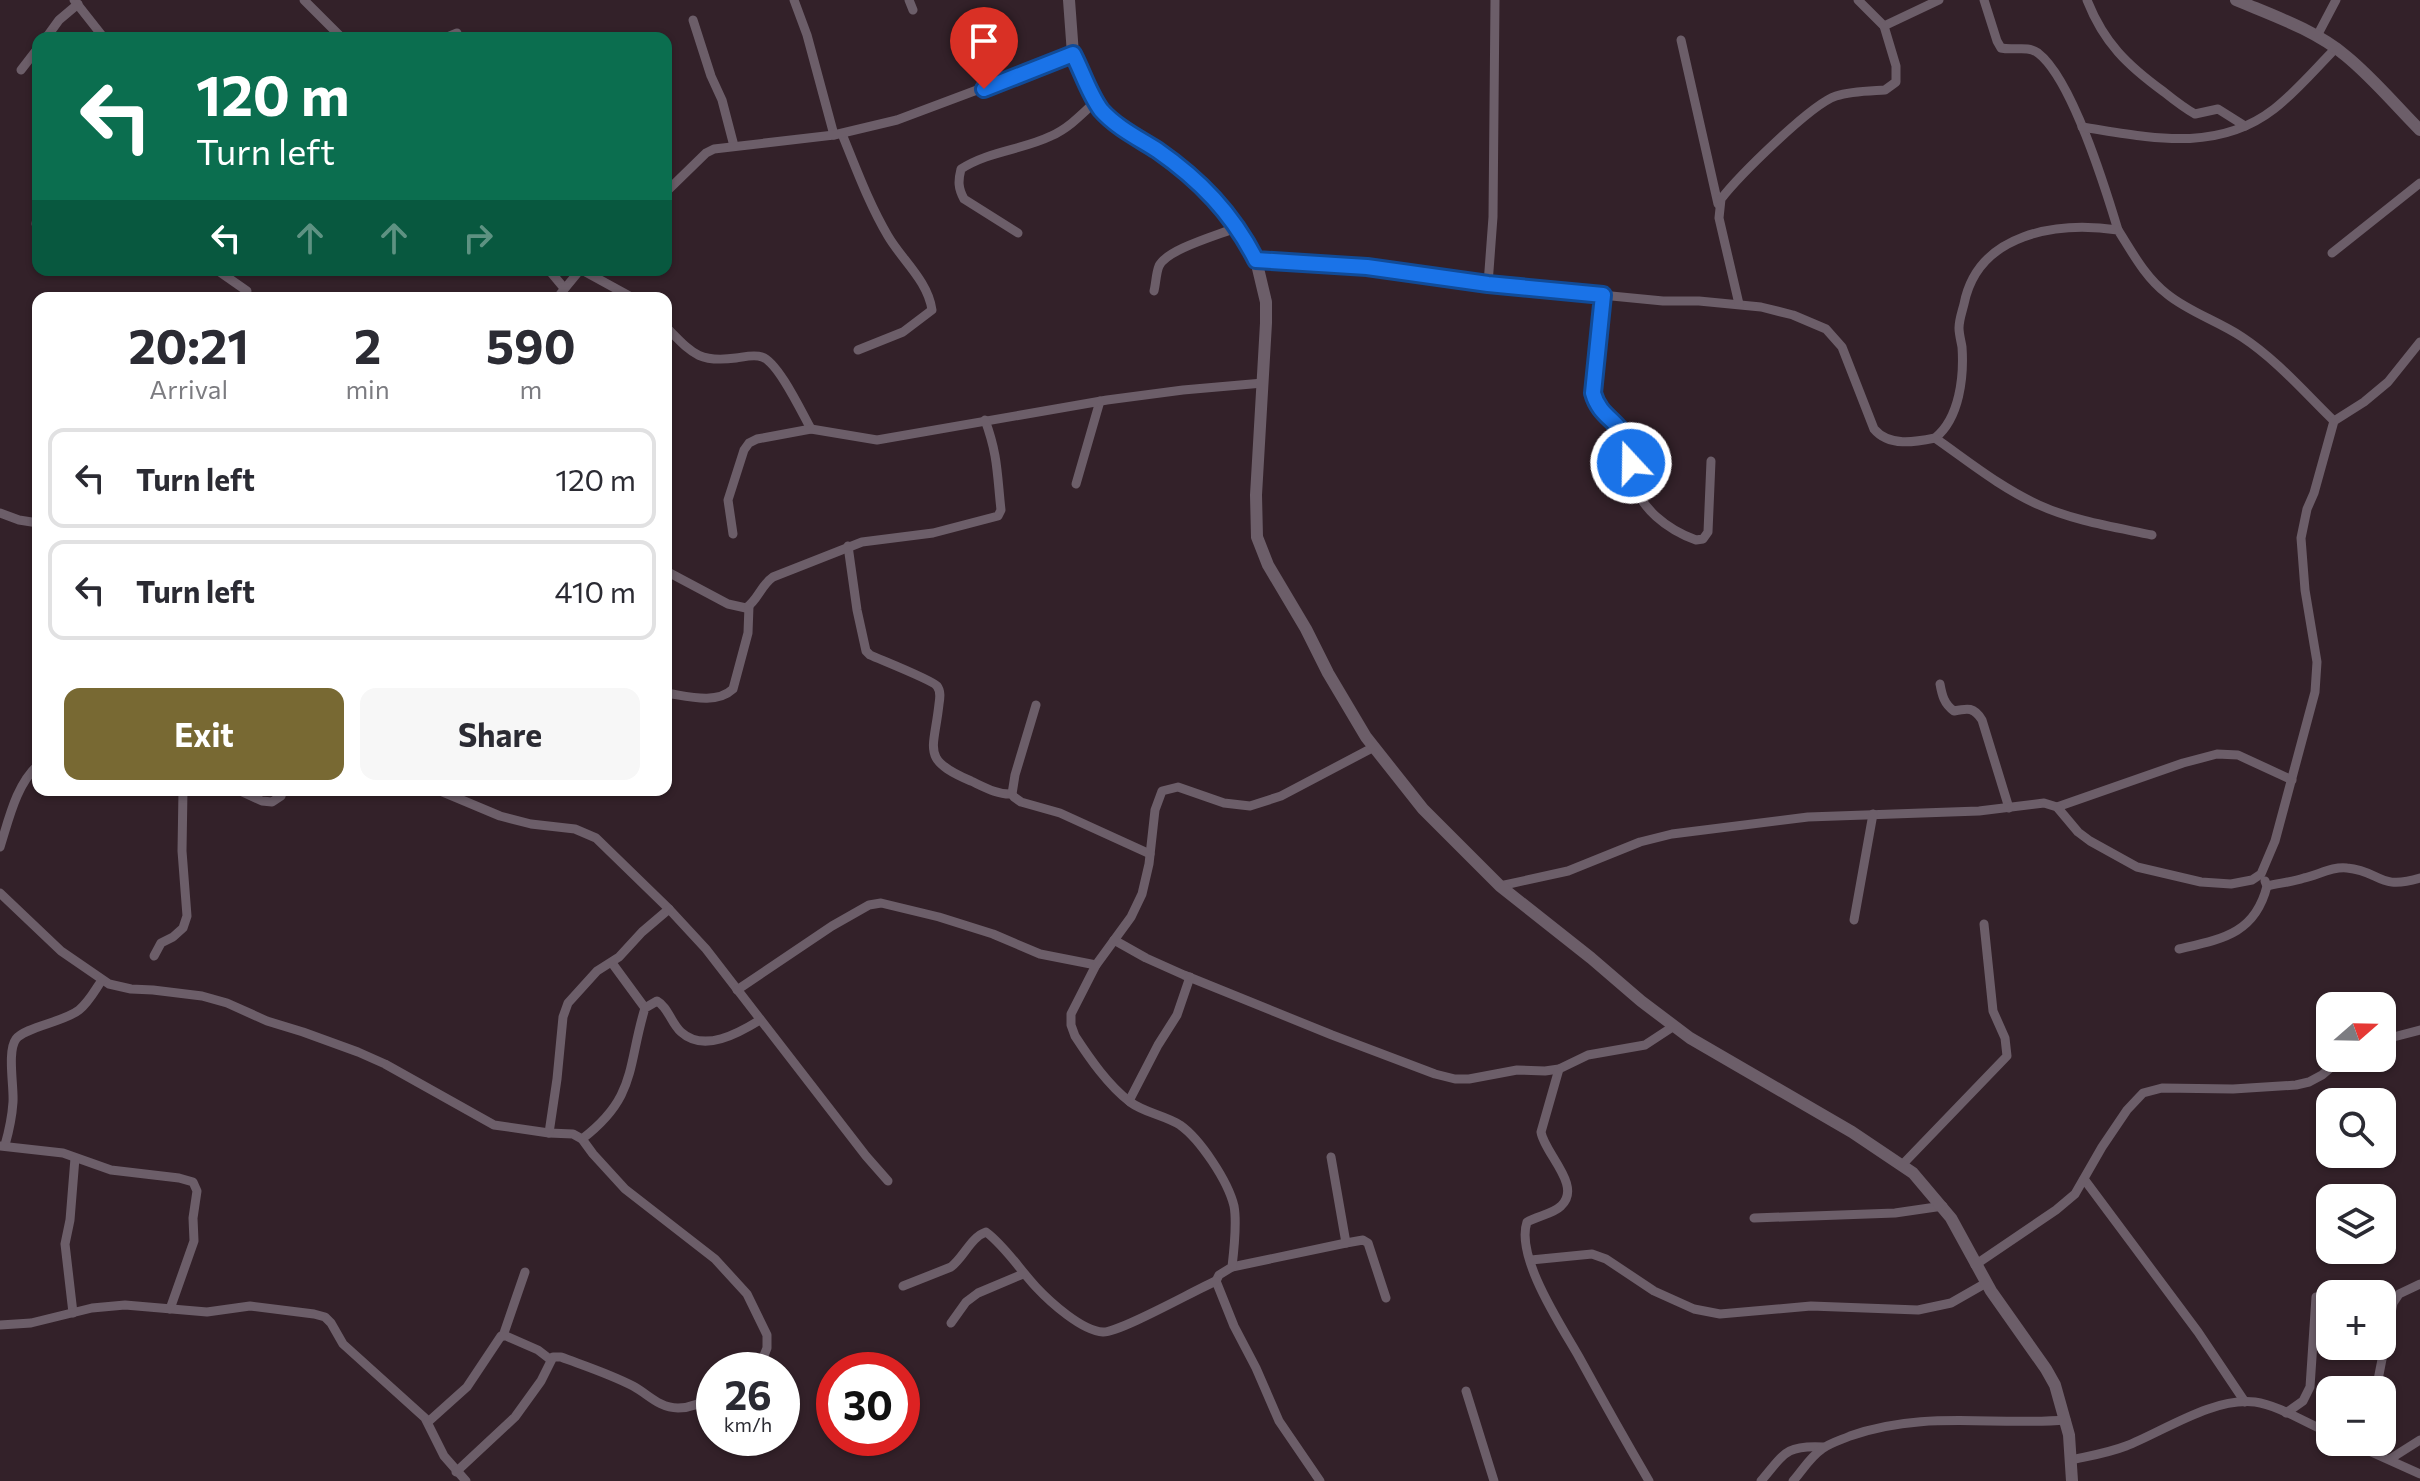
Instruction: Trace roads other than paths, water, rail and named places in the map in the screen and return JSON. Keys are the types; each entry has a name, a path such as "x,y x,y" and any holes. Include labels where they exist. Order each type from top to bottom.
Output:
{"street":[{"path":"304,0 336,32"},
{"path":"794,0 838,135 885,230 918,277 931,302 932,310 903,332 858,350"},
{"path":"1069,0 1073,54 1101,110 1182,168 1204,188 1238,227 1256,260 1266,302 1255,514 1257,537 1268,565 1328,673 1374,747 1423,809 1500,886 1674,1026 1852,1132 1913,1173 1943,1206 1986,1283 2055,1385 2066,1420 2072,1481"},
{"path":"1488,284 1493,217 1495,0"},
{"path":"1719,206 1727,191 1804,116 1838,95 1885,90 1896,82 1896,66 1884,26 1858,0"},
{"path":"1884,26 1939,0"},
{"path":"1984,0 2001,48 2026,48 2039,53 2056,73 2105,184 2118,230 2142,267 2157,285 2187,307 2243,338 2271,359 2334,421"},
{"path":"2087,0 2106,39 2141,75 2195,114 2218,109 2245,126"},
{"path":"2236,0 2317,36 2336,48 2420,130"},
{"path":"2317,36 2336,0"},
{"path":"50,32 76,2 99,32"},
{"path":"693,20 722,100 734,146"},
{"path":"1681,40 1739,304"},
{"path":"2082,127 2175,140 2232,132 2273,109 2336,48"},
{"path":"672,186 714,149 838,135 913,115 1073,54"},
{"path":"21,70 32,56"},
{"path":"1018,233 964,199 959,191 961,169 981,158 1051,136 1073,122 1096,101"},
{"path":"2332,253 2420,183"},
{"path":"1935,438 1948,424 1961,384 1959,328 1966,295 1975,273 1989,256 2021,236 2057,228 2097,226 2118,230"},
{"path":"1154,291 1159,266 1174,251 1238,227"},
{"path":"1256,260 1367,267 1488,284 1663,301 1739,304 1793,315 1826,329 1836,337 1874,429 1880,436 1895,442 1935,438 2017,494 2039,505 2079,519 2152,535"},
{"path":"226,276 247,291"},
{"path":"554,276 564,288"},
{"path":"561,292 575,276"},
{"path":"592,276 622,292"},
{"path":"1603,295 1593,393 1596,404 1624,435 1629,446 1633,480 1639,498 1656,516 1696,540 1703,539 1708,532 1711,461"},
{"path":"672,333 705,359 764,357 773,366 811,429"},
{"path":"1500,886 1568,871 1640,842 1672,834 1770,820 1925,814 2044,803 2057,807 2090,841 2137,867 2211,883 2252,880 2261,874 2275,841 2315,692 2317,662 2305,590 2301,538 2334,421 2388,382 2420,342"},
{"path":"733,534 728,500 740,460 749,443 770,435 811,429 877,440 1100,401 1263,383"},
{"path":"1076,484 1100,401"},
{"path":"672,694 715,699 733,689 748,633 749,606 773,577 862,542 933,533 998,516 1001,510 999,466 985,420"},
{"path":"0,513 32,522"},
{"path":"848,546 866,651 932,682 939,691 933,745 938,763 951,773 998,793 1012,794 1021,802 1060,813 1150,854"},
{"path":"672,574 728,604 740,608 749,606"},
{"path":"1940,684 1948,707 1954,711 1971,708 1977,711 2009,808"},
{"path":"1012,794 1036,705"},
{"path":"1232,1267 1235,1209 1224,1181 1191,1135 1178,1124 1129,1101 1105,1077 1075,1036 1071,1014 1096,965 1131,917 1142,894 1155,810 1162,791 1178,787 1224,803 1250,806 1281,796 1374,747"},
{"path":"2057,807 2217,754 2238,755 2292,780"},
{"path":"0,847 16,799 32,770"},
{"path":"154,956 161,943 183,928 187,916 182,851 183,796"},
{"path":"251,796 272,802 281,796"},
{"path":"452,796 500,816 531,824 575,829 596,838 706,949 888,1181"},
{"path":"1854,920 1873,814"},
{"path":"2267,886 2344,867 2390,883 2420,878"},
{"path":"2179,949 2212,941 2246,925 2260,908 2267,886 2261,874"},
{"path":"0,893 61,951 109,984 202,996 227,1003 385,1064 494,1125 573,1134 582,1139 625,1189 715,1259 747,1294 767,1335 765,1352"},
{"path":"737,990 832,926 869,905 881,903 993,934 1040,954 1096,965"},
{"path":"549,1133 564,1010 597,971 612,963 669,909"},
{"path":"1902,1165 2007,1056 2005,1038 1993,1011 1984,924"},
{"path":"1114,940 1190,977 1346,1040 1455,1079 1517,1070 1559,1069 1588,1055 1645,1045 1674,1026"},
{"path":"612,963 645,1008"},
{"path":"1129,1101 1177,1015 1190,977"},
{"path":"102,980 77,1011 25,1033 16,1040 11,1056 14,1080 10,1127 2,1146 63,1153 111,1170 189,1180 196,1186 194,1241 170,1309"},
{"path":"582,1139 600,1125 623,1094 631,1075 645,1008 657,1001 663,1004 681,1032 693,1039 709,1041 742,1031 760,1020"},
{"path":"2396,1036 2420,1030"},
{"path":"1559,1069 1541,1132 1542,1142 1568,1186 1568,1196 1562,1206 1527,1222 1524,1230 1526,1243 1549,1308 1649,1481"},
{"path":"1975,1265 2069,1201 2118,1122 2143,1093 2162,1088 2233,1089 2296,1085 2309,1082 2326,1072"},
{"path":"1331,1157 1346,1243"},
{"path":"73,1313 65,1244 75,1158"},
{"path":"2084,1179 2198,1332 2245,1402"},
{"path":"1754,1218 1895,1213 1943,1206"},
{"path":"903,1286 951,1267 981,1232 990,1234 1023,1274 1058,1308 1101,1332 1119,1328 1216,1281 1219,1275 1232,1267 1363,1240 1368,1243 1386,1298"},
{"path":"1531,1260 1592,1254 1606,1259 1654,1291 1694,1309 1720,1314 1811,1306 1918,1310 1951,1303 1986,1283"},
{"path":"428,1422 467,1387 499,1337 503,1336 525,1272"},
{"path":"951,1323 966,1302 978,1293 1023,1274"},
{"path":"1216,1281 1279,1421 1320,1481"},
{"path":"2378,1376 2393,1303 2399,1294 2420,1284"},
{"path":"2286,1413 2303,1401 2310,1387 2316,1297"},
{"path":"0,1325 23,1324 106,1306 150,1306 207,1312 250,1306 325,1317 343,1344 428,1422 437,1444 466,1481"},
{"path":"503,1336 538,1350 551,1360"},
{"path":"456,1472 515,1417 541,1381 551,1360 557,1356 629,1384 658,1403 672,1407 696,1404"},
{"path":"1466,1391 1494,1481"},
{"path":"2071,1460 2126,1446 2208,1410 2245,1402 2257,1402 2316,1427"},
{"path":"1761,1481 1794,1447 1823,1447 1871,1429 1912,1421 1998,1423 2066,1420"},
{"path":"2390,1459 2420,1440"},
{"path":"1797,1478 1823,1447"},
{"path":"2384,1456 2420,1474"}]}
